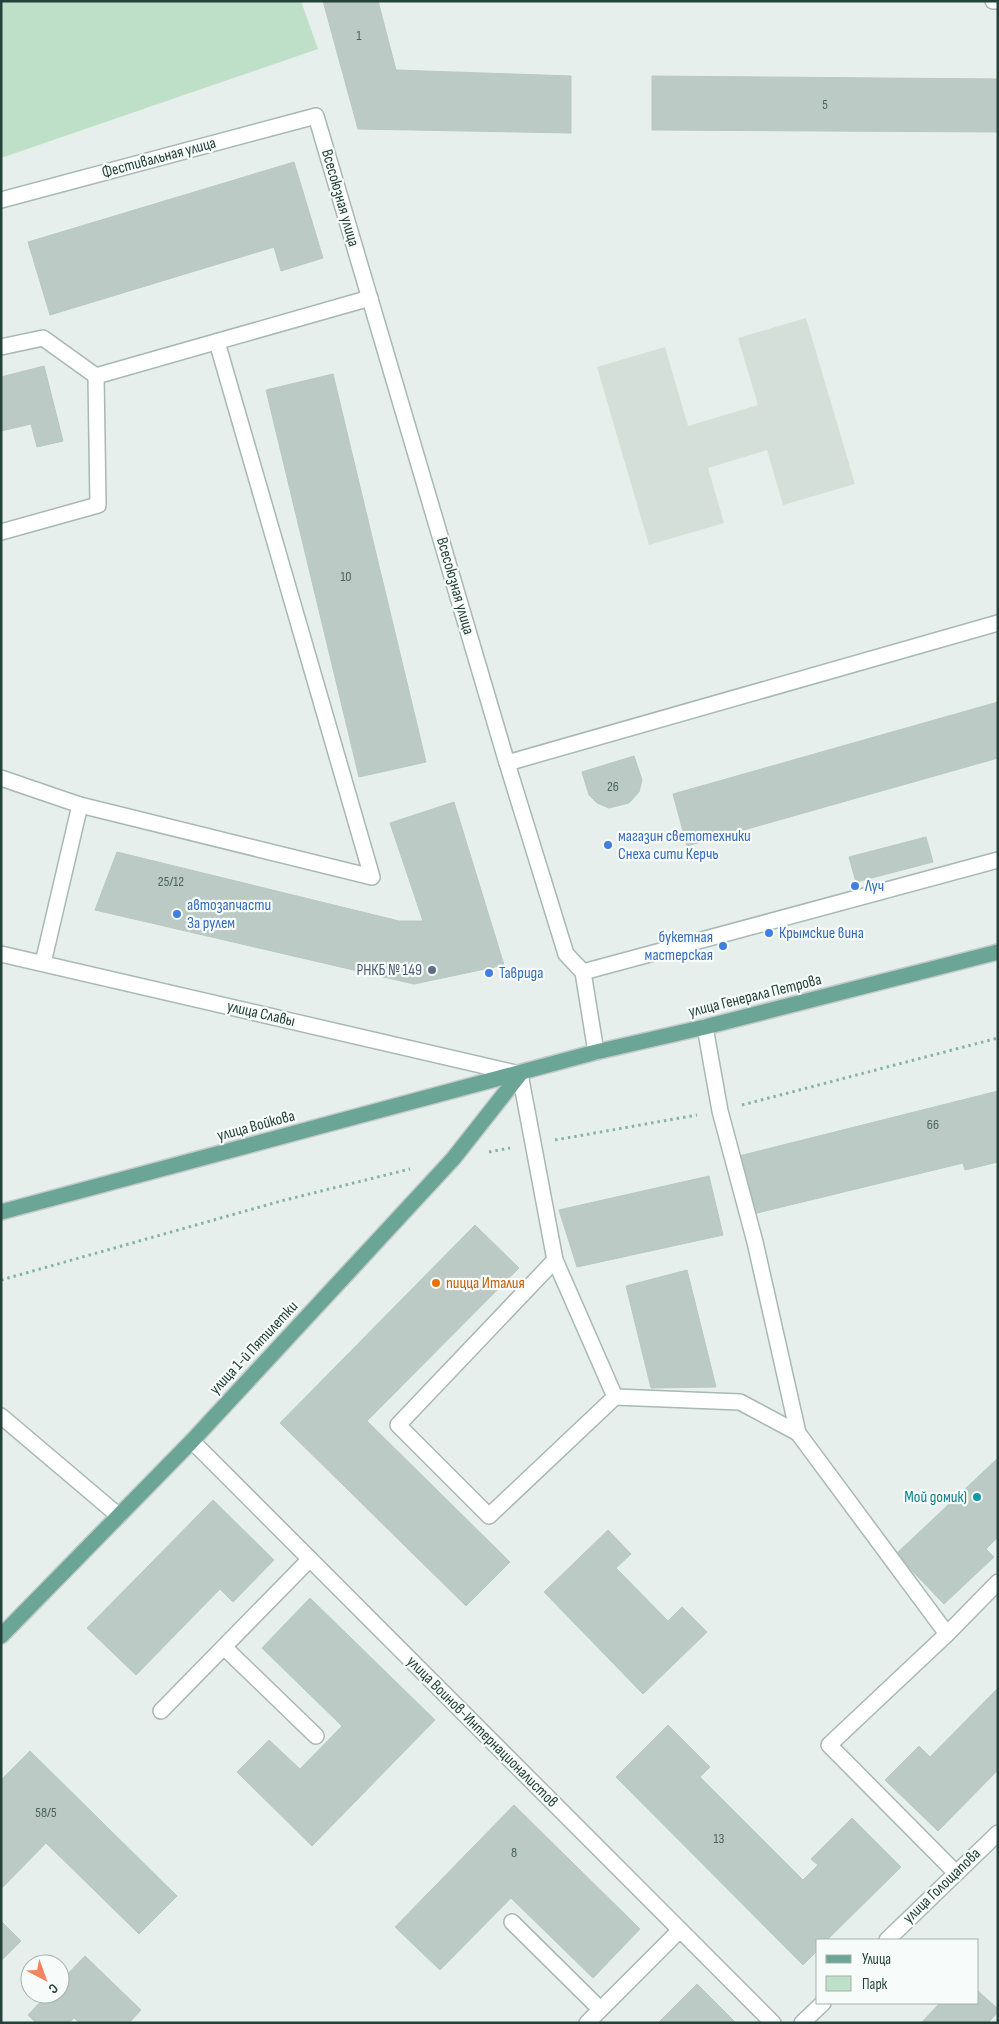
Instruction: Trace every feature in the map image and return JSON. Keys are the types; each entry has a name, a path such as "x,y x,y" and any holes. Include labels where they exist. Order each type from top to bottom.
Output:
{"main road":[{"name":"улица Генерала Петрова","path":"520,1074 596,1052 705,1027 998,952"},
{"name":"улица 1-й Пятилетки","path":"1,1636 192,1441 453,1159 520,1074"},
{"name":"улица Войкова","path":"1,1212 520,1074"}],"street":[{"name":"Фестивальная улица","path":"1,200 316,116"},
{"name":"Всесоюзная улица","path":"316,116 507,763 566,954 583,972"},
{"path":"96,376 370,298"},
{"path":"1,347 43,338 96,376"},
{"path":"1,778 80,805 372,877 217,342"},
{"path":"1,532 98,505 96,376"},
{"path":"507,763 998,623"},
{"path":"42,963 80,805"},
{"path":"596,1052 583,972 998,860"},
{"name":"улица Славы","path":"1,954 520,1074"},
{"path":"705,1027 720,1111 755,1242 798,1433 947,1634"},
{"path":"520,1074 555,1260 615,1397"},
{"path":"555,1260 398,1425 489,1516 615,1397 740,1402 798,1433"},
{"path":"1,1416 119,1516"},
{"name":"улица Воинов-Интернационалистов","path":"192,1441 773,2023"},
{"path":"161,1710 310,1559"},
{"path":"956,1873 829,1745 947,1634 998,1582"},
{"path":"224,1647 316,1736"},
{"name":"улица Голощапова","path":"888,1939 998,1833"},
{"path":"512,1922 600,2009"},
{"path":"587,2023 680,1930"},
{"path":"802,2023 822,2004"}],"path":[{"path":"453,1159 720,1111 998,1038"},
{"path":"1,1280 281,1201 415,1168"}],"shaded area":[{"path":"806,318 855,484 783,505 767,450 708,468 724,523 649,545 597,367 665,347 688,426 758,405 738,338"}],"green space":[{"path":"1,1 301,1 318,49 1,158"}],"building":[{"path":"323,1 378,1 396,70 571,76 571,133 358,129"},
{"path":"652,76 998,79 998,132 652,130"},
{"path":"294,162 323,258 281,271 274,247 50,315 28,242"},
{"path":"44,366 63,441 37,447 31,424 1,431 1,377"},
{"path":"333,374 426,762 359,777 266,390"},
{"path":"998,702 998,758 687,846 673,794"},
{"path":"634,756 642,780 639,792 629,803 609,808 597,803 589,795 582,772"},
{"path":"454,802 504,965 414,984 95,910 117,852 399,921 423,921 390,823"},
{"path":"926,837 933,862 856,882 849,857"},
{"path":"998,1091 998,1162 965,1170 963,1163 753,1214 739,1156"},
{"path":"709,1176 723,1235 577,1267 559,1210"},
{"path":"475,1225 519,1268 367,1421 510,1562 466,1606 280,1423"},
{"path":"687,1270 716,1387 651,1388 626,1286"},
{"name":"Мой домик)","path":"998,1458 998,1537 986,1549 994,1557 944,1604 896,1554"},
{"path":"213,1500 274,1560 233,1602 220,1589 136,1675 87,1628"},
{"path":"608,1530 631,1554 616,1568 668,1621 682,1607 707,1632 643,1694 544,1592"},
{"path":"310,1598 435,1720 312,1846 237,1772 269,1740 300,1769 342,1726 262,1648"},
{"path":"998,1688 998,1770 938,1831 885,1780 919,1746 930,1757"},
{"path":"668,1725 710,1767 700,1777 803,1880 818,1865 811,1859 852,1818 901,1867 828,1939 816,1939 816,1952 803,1965 616,1777"},
{"path":"30,1751 177,1896 139,1934 46,1843 1,1889 1,1780"},
{"path":"514,1805 640,1929 593,1978 511,1898 440,1970 395,1927"},
{"path":"1,1921 21,1941 1,1961"},
{"path":"85,1956 141,2010 129,2023 80,2023 74,2018 69,2023 36,2023 28,2015 38,2004 70,2004 70,1972"},
{"path":"697,1984 736,2023 658,2023"},
{"path":"979,1992 998,2009 998,2012 988,2023 921,2023 939,2004 979,2004"}],"place":[{"name":"магазин светотехники Снеха сити Керчь","path":"608,845"},
{"name":"Луч","path":"855,886"},
{"name":"автозапчасти За рулем","path":"177,914"},
{"name":"Крымские вина","path":"769,933"},
{"name":"букетная мастерская","path":"723,946"},
{"name":"РНКБ № 149","path":"432,970"},
{"name":"Таврида","path":"489,973"},
{"name":"пицца Италия","path":"436,1283"},
{"name":"Мой домик)","path":"977,1497"}]}
